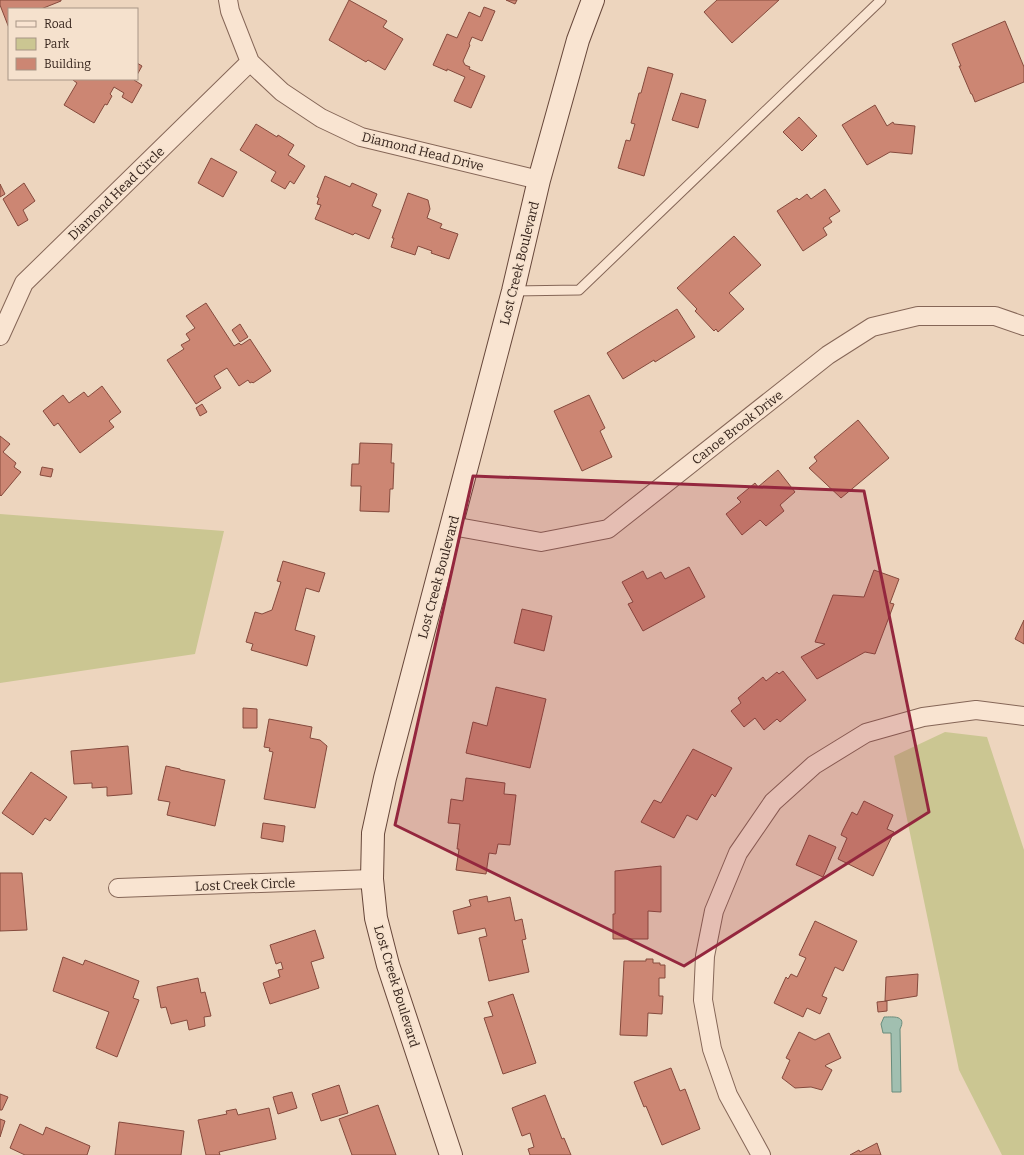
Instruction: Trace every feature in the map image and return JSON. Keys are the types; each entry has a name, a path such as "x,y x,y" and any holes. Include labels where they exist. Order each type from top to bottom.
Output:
{"street":[{"name":"Diamond Head Drive","path":"228,0 230,11 250,62 282,92 321,118 361,137 539,180"},
{"name":"Lost Creek Boulevard","path":"451,1155 388,965 376,918 372,879 373,833 385,778 513,291 539,180 578,40 594,0"},
{"name":"Diamond Head Circle","path":"0,336 24,283 250,62"},
{"name":"Canoe Brook Drive","path":"452,526 541,542 608,529 828,355 872,328 918,316 995,316 1024,326"},
{"path":"761,1155 728,1095 712,1049 703,1000 705,956 714,911 738,853 779,796 814,764 866,733 924,716 976,710 1024,716"},
{"name":"Lost Creek Circle","path":"118,888 372,879"}],"lane":[{"path":"513,291 579,290 881,0"}],"highlighted area":[{"path":"473,476 864,491 929,812 684,966 395,825"}],"green space":[{"path":"0,514 224,531 195,654 0,683"},
{"path":"945,732 987,737 1024,850 1024,1155 1002,1155 959,1070 894,756"}],"shaded area":[{"path":"884,1017 898,1018 902,1021 900,1029 901,1092 892,1092 891,1033 883,1033 881,1024"}],"building":[{"path":"0,0 61,0 44,8 8,8 8,25 0,5"},
{"path":"349,0 387,21 383,27 403,39 385,70 368,60 366,62 329,40"},
{"path":"506,0 517,0 515,4"},
{"path":"717,0 779,0 732,43 704,12"},
{"path":"484,7 495,11 482,41 472,37 463,61 465,65 470,67 469,69 485,76 471,108 454,101 465,77 433,65 447,34 457,38 469,12 480,17"},
{"path":"1005,21 1024,67 1024,82 975,102 959,66 961,66 952,44"},
{"path":"138,64 142,66 138,73"},
{"path":"648,67 673,74 644,176 618,168 626,140 630,141 635,124 631,123"},
{"path":"73,80 134,80 142,85 132,103 122,97 124,93 114,87 110,94 112,96 107,105 105,104 94,123 64,105 77,83"},
{"path":"681,93 706,100 698,128 672,120"},
{"path":"875,105 887,126 893,122 894,124 915,126 912,154 890,152 867,165 842,125"},
{"path":"799,117 817,136 802,151 783,132"},
{"path":"256,124 277,137 278,135 294,145 288,155 305,166 294,184 290,181 285,189 271,181 276,172 240,150"},
{"path":"211,158 237,172 223,197 198,183"},
{"path":"325,176 350,187 352,183 377,194 372,206 381,210 369,239 355,233 353,235 315,219 321,205 317,204 319,198 317,197"},
{"path":"24,183 35,201 23,210 28,220 18,226 3,199"},
{"path":"0,184 5,194 0,197"},
{"path":"825,189 840,211 829,218 832,222 823,228 827,235 803,251 777,211 797,198 799,200 807,194 811,199"},
{"path":"408,193 428,200 430,209 427,218 442,224 440,228 458,234 449,259 431,253 432,251 418,246 415,255 391,247 394,238 392,238"},
{"path":"734,236 761,265 729,293 744,309 718,332 716,329 714,331 695,311 697,309 677,288"},
{"path":"206,303 234,346 239,343 241,345 250,339 271,371 253,383 250,383 248,380 239,386 227,368 214,376 221,388 196,404 167,360 184,349 181,345 190,340 186,334 195,328 186,316"},
{"path":"677,309 695,337 655,362 654,360 623,379 607,353"},
{"path":"240,324 248,337 240,342 232,330"},
{"path":"102,386 121,412 109,421 114,427 80,453 58,423 54,426 43,411 63,395 69,403 84,392 88,397"},
{"path":"589,395 605,428 600,431 612,457 582,471 554,411"},
{"path":"202,404 207,412 200,416 196,408"},
{"path":"858,420 889,458 841,498 809,468 817,461 814,457"},
{"path":"0,436 10,444 3,452 16,463 14,467 21,472 1,496 0,495"},
{"path":"360,443 392,444 391,463 394,463 393,489 390,489 389,512 360,511 361,486 351,486 352,464 359,464"},
{"path":"42,467 53,469 51,477 40,475"},
{"path":"778,470 795,492 780,505 784,511 766,526 760,520 742,535 726,514 741,502 737,498 755,483 758,487"},
{"path":"283,561 325,573 319,592 306,588 295,630 315,636 307,666 251,650 253,644 246,642 255,612 262,614 272,610 281,582 277,581"},
{"path":"689,567 705,597 643,631 628,604 633,602 622,582 643,571 647,579 661,572 665,579"},
{"path":"874,570 899,579 890,603 894,604 875,654 865,652 817,679 801,657 825,644 815,642 833,595 864,597"},
{"path":"522,609 552,616 544,651 514,643"},
{"path":"1024,620 1024,644 1015,639"},
{"path":"783,671 806,700 780,722 777,719 764,730 755,718 744,727 731,711 741,703 738,698 763,677 766,681 777,672 779,674"},
{"path":"496,687 546,699 530,768 466,753 473,722 487,726"},
{"path":"243,708 257,709 257,728 243,728"},
{"path":"269,719 312,727 310,738 320,740 327,746 315,808 264,799 273,752 269,751 270,748 264,747"},
{"path":"128,746 132,794 107,796 107,787 92,788 92,783 74,784 71,751"},
{"path":"693,749 732,768 715,797 712,794 697,820 687,815 674,838 641,822 654,800 661,803"},
{"path":"166,766 225,780 215,826 167,815 170,802 158,800"},
{"path":"31,772 67,797 50,821 45,818 33,835 2,813"},
{"path":"466,778 505,783 504,794 516,795 510,845 498,844 496,854 489,853 486,874 456,870 460,824 448,823 451,799 463,801"},
{"path":"864,801 893,815 887,829 894,832 873,876 838,859 847,838 841,835 843,830 852,812 857,815"},
{"path":"263,823 285,826 283,842 261,838"},
{"path":"809,835 836,847 823,877 796,865"},
{"path":"661,866 661,912 648,911 648,939 613,939 613,914 615,914 615,871"},
{"path":"0,873 22,873 27,930 0,931"},
{"path":"487,896 488,902 510,897 515,921 522,919 526,939 522,940 529,972 489,981 479,938 487,936 485,928 458,934 453,911 471,906 469,900"},
{"path":"815,921 857,941 843,971 835,967 822,996 827,998 820,1014 807,1008 803,1017 774,1003 786,977 788,979 791,974 797,977 806,958 799,955"},
{"path":"315,930 324,958 311,962 319,988 270,1004 263,983 280,977 278,970 283,969 281,962 276,964 270,945"},
{"path":"63,957 83,965 85,960 139,981 133,998 139,1000 117,1057 96,1048 109,1012 53,991"},
{"path":"646,959 653,959 653,963 665,965 665,978 659,978 659,996 663,996 662,1014 648,1013 647,1036 620,1035 624,961 646,961"},
{"path":"918,974 917,996 885,1001 886,977"},
{"path":"198,978 201,993 205,992 211,1016 204,1017 205,1026 189,1030 187,1020 171,1024 166,1007 161,1008 157,987"},
{"path":"513,994 536,1063 503,1074 484,1018 493,1016 488,1002"},
{"path":"887,1001 887,1011 878,1012 877,1002"},
{"path":"799,1032 815,1040 829,1033 841,1058 825,1066 832,1070 822,1090 811,1087 795,1088 782,1078 790,1060 786,1058"},
{"path":"671,1068 680,1091 685,1089 700,1129 662,1145 646,1106 644,1107 634,1082"},
{"path":"339,1085 348,1113 321,1121 312,1094"},
{"path":"292,1092 297,1108 278,1114 273,1097"},
{"path":"0,1094 8,1097 2,1110 0,1110"},
{"path":"545,1095 562,1139 564,1138 571,1155 530,1155 528,1149 534,1147 530,1133 522,1136 512,1108"},
{"path":"378,1105 396,1155 352,1155 339,1119"},
{"path":"269,1108 276,1139 219,1152 220,1155 206,1155 198,1120 227,1114 226,1111 236,1109 238,1115"},
{"path":"0,1119 5,1121 0,1137"},
{"path":"119,1122 184,1131 181,1155 115,1155"},
{"path":"20,1124 43,1135 46,1127 90,1146 87,1155 25,1155 10,1148"},
{"path":"877,1143 881,1155 850,1155 859,1150 860,1152"}]}
